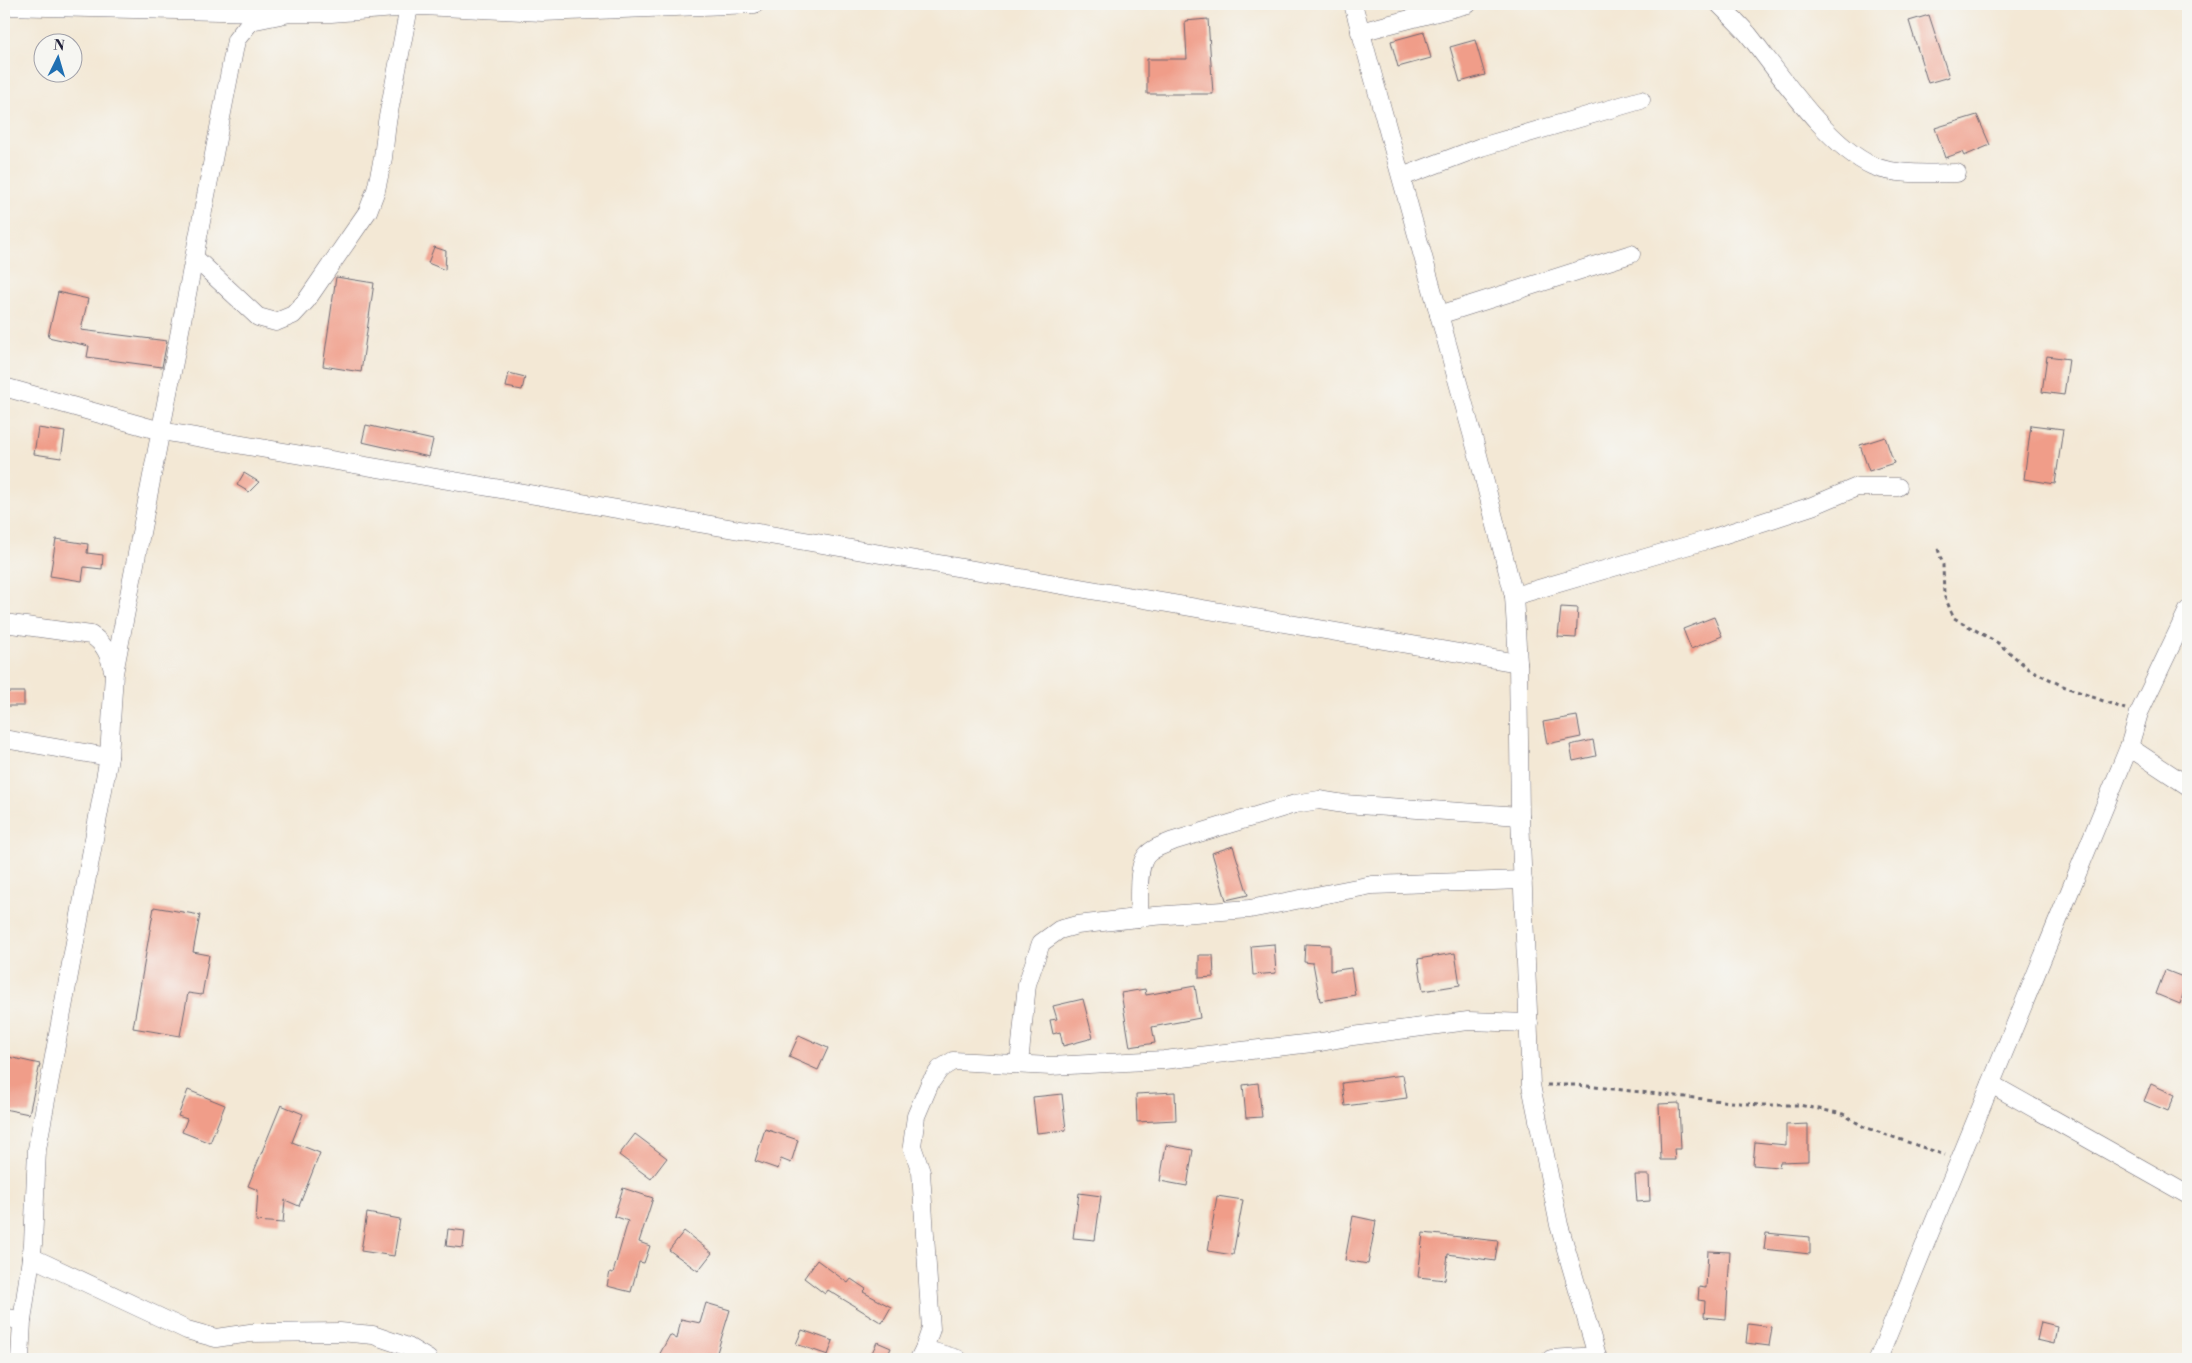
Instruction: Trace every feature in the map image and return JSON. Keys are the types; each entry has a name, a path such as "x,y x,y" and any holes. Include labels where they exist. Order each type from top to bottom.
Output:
{"street":[{"path":"4,6 331,13 418,6 542,12 755,4"},
{"path":"1353,4 1478,455 1514,596 1518,663 1520,816 1531,1085 1559,1225 1598,1358 1551,1359"},
{"path":"1360,32 1468,4"},
{"path":"1719,4 1746,33 1797,98 1851,154 1874,167 1911,173 1957,173"},
{"path":"195,258 258,317 276,322 292,315 306,301 368,211 384,158 387,122 418,6"},
{"path":"20,1359 22,1321 32,1257 37,1149 109,757 114,672 236,40 251,21 290,13"},
{"path":"1402,177 1481,147 1641,100"},
{"path":"1439,315 1632,254"},
{"path":"4,387 161,431 1518,663"},
{"path":"1514,596 1707,540 1812,506 1857,487 1898,486"},
{"path":"1878,1359 2128,747 2139,713 2188,610"},
{"path":"4,623 91,635 100,641 109,652 114,672"},
{"path":"4,739 109,757"},
{"path":"2128,747 2188,786"},
{"path":"1139,918 1140,871 1146,857 1155,849 1173,841 1295,804 1319,800 1344,804 1520,816"},
{"path":"1019,1064 1028,984 1041,943 1058,930 1077,925 1139,918 1250,909 1372,886 1523,880"},
{"path":"958,1359 922,1354 931,1329 921,1172 912,1146 916,1116 930,1083 940,1069 954,1060 1051,1066 1164,1060 1321,1042 1468,1021 1529,1023"},
{"path":"1991,1084 2188,1195"},
{"path":"32,1257 187,1330 216,1338 250,1334 340,1332 374,1335 408,1347 428,1359"},
{"path":"4,1317 22,1321"}],"path":[{"path":"1938,549 1943,565 1944,596 1954,618 1998,643 2030,669 2062,686 2139,713"},
{"path":"1531,1085 1578,1085 1758,1106 1800,1105 1843,1114 1864,1127 1960,1159"}],"building":[{"path":"1929,15 1949,77 1928,83 1909,21"},
{"path":"1208,19 1213,94 1147,94 1147,59 1187,59 1185,21"},
{"path":"1424,32 1431,58 1398,67 1391,41"},
{"path":"1475,40 1485,75 1460,82 1450,47"},
{"path":"1977,115 1990,145 1964,156 1962,152 1945,158 1935,128"},
{"path":"434,247 446,251 445,270 428,263"},
{"path":"336,277 374,283 361,372 323,366"},
{"path":"58,292 88,299 81,330 167,341 162,367 87,357 89,346 48,337"},
{"path":"2047,356 2069,359 2064,395 2042,392"},
{"path":"509,373 525,377 522,390 506,387"},
{"path":"366,425 433,440 429,457 362,442"},
{"path":"2031,425 2063,429 2055,484 2024,479"},
{"path":"38,428 65,432 61,458 34,454"},
{"path":"1885,437 1894,463 1869,471 1860,445"},
{"path":"244,473 259,482 249,492 237,485"},
{"path":"56,539 88,544 87,553 103,555 102,569 84,567 82,581 50,576"},
{"path":"1561,607 1578,608 1576,638 1558,637"},
{"path":"1714,617 1722,636 1691,649 1683,629"},
{"path":"4,692 24,692 24,706 4,706"},
{"path":"1577,716 1581,737 1547,744 1543,722"},
{"path":"1593,740 1596,756 1573,761 1570,745"},
{"path":"1233,846 1248,895 1226,900 1212,853"},
{"path":"154,907 200,915 193,952 209,955 202,995 188,993 180,1036 133,1028"},
{"path":"1274,944 1276,973 1253,975 1251,946"},
{"path":"1305,944 1330,945 1330,971 1351,968 1355,995 1320,1001 1313,963 1304,962"},
{"path":"1455,953 1460,985 1423,991 1418,959"},
{"path":"1199,955 1213,955 1214,977 1199,978"},
{"path":"2165,970 2188,979 2180,1004 2156,994"},
{"path":"1195,986 1200,1018 1152,1027 1155,1043 1130,1047 1121,993 1145,989 1146,995"},
{"path":"1083,999 1093,1038 1063,1046 1060,1032 1053,1034 1050,1020 1057,1019 1053,1006"},
{"path":"799,1035 828,1048 818,1070 789,1057"},
{"path":"4,1056 40,1064 29,1114 4,1109"},
{"path":"1403,1075 1407,1098 1345,1106 1342,1083"},
{"path":"1258,1083 1262,1117 1246,1118 1243,1085"},
{"path":"2151,1084 2175,1095 2168,1111 2144,1101"},
{"path":"188,1090 225,1105 210,1143 182,1132 187,1119 178,1116"},
{"path":"1175,1092 1176,1120 1137,1122 1136,1094"},
{"path":"1062,1094 1066,1130 1037,1133 1033,1097"},
{"path":"1679,1103 1681,1149 1674,1149 1675,1160 1661,1160 1659,1104"},
{"path":"281,1105 303,1114 292,1142 320,1153 299,1206 285,1200 283,1223 256,1221 258,1190 248,1186"},
{"path":"1808,1124 1808,1161 1780,1162 1779,1167 1753,1165 1755,1142 1786,1145 1786,1125"},
{"path":"765,1129 798,1140 791,1163 781,1159 778,1169 755,1161"},
{"path":"635,1134 667,1158 651,1179 619,1155"},
{"path":"1166,1145 1193,1150 1187,1186 1160,1181"},
{"path":"1635,1175 1649,1175 1650,1201 1637,1202"},
{"path":"623,1188 653,1198 639,1242 650,1246 644,1263 639,1262 631,1292 607,1286 610,1272 613,1273 628,1221 614,1216"},
{"path":"1079,1193 1101,1196 1095,1240 1073,1238"},
{"path":"1217,1196 1243,1200 1233,1255 1208,1251"},
{"path":"367,1213 400,1219 394,1256 361,1251"},
{"path":"1353,1216 1376,1221 1368,1264 1345,1260"},
{"path":"448,1229 465,1231 463,1248 446,1246"},
{"path":"684,1231 712,1253 698,1271 669,1250"},
{"path":"1423,1233 1498,1241 1495,1261 1448,1254 1445,1280 1418,1277"},
{"path":"1766,1233 1810,1237 1810,1254 1764,1249"},
{"path":"1708,1251 1730,1252 1726,1319 1704,1317 1705,1301 1698,1300 1699,1287 1706,1288"},
{"path":"817,1260 848,1283 851,1279 866,1289 863,1292 891,1307 882,1323 828,1290 825,1294 804,1278"},
{"path":"706,1303 730,1310 715,1359 657,1359 670,1335 677,1339 681,1319 700,1323"},
{"path":"2041,1322 2057,1326 2054,1344 2037,1340"},
{"path":"1748,1324 1772,1327 1769,1346 1746,1343"},
{"path":"802,1330 833,1341 828,1355 796,1344"},
{"path":"877,1342 891,1348 886,1359 869,1359"}]}
